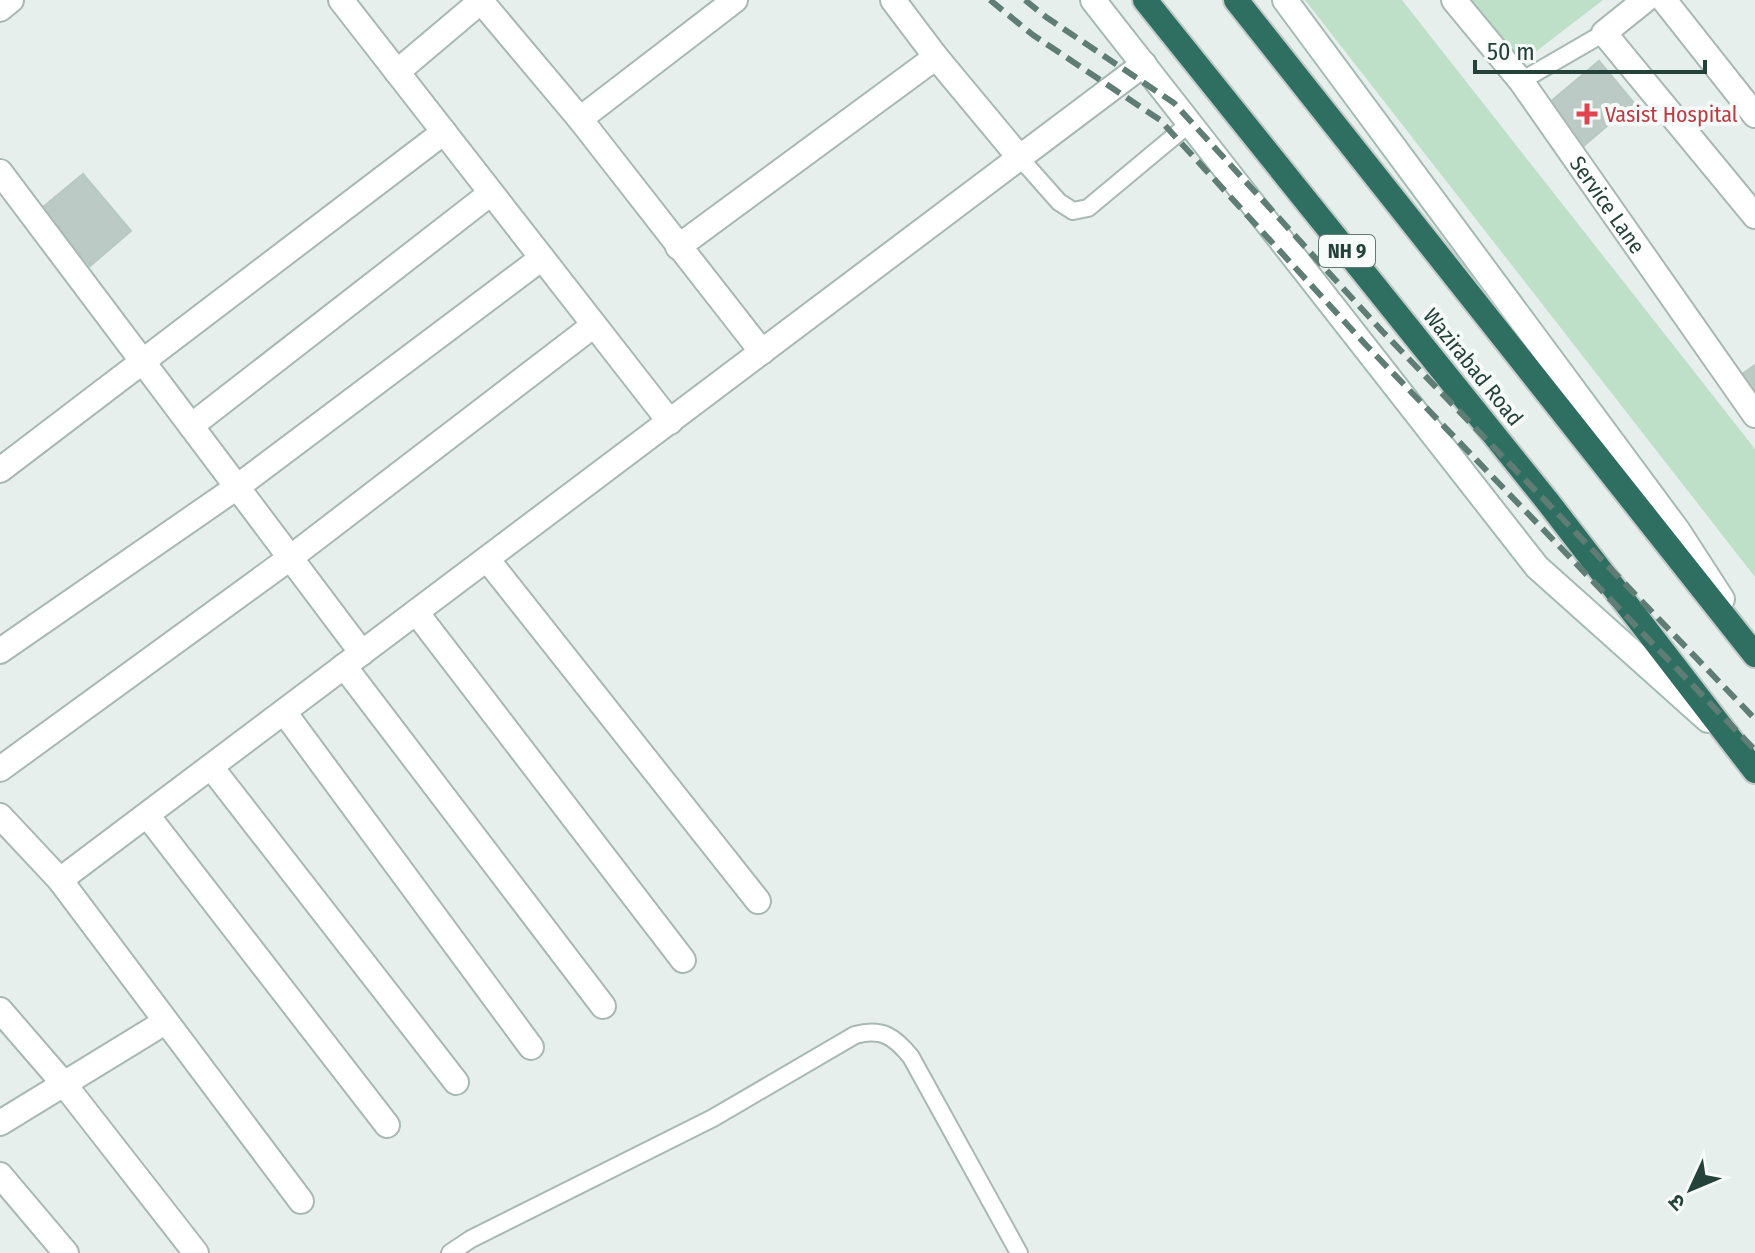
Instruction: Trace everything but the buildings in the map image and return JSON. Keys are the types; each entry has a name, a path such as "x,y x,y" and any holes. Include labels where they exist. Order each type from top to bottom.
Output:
{"highway":[{"name":"Wazirabad Road","path":"1145,0 1548,502 1755,771"},
{"name":"Wazirabad Road","path":"1236,0 1755,655"}],"street":[{"path":"0,9 11,0"},
{"path":"341,0 670,422"},
{"path":"397,72 480,0 580,119 762,352"},
{"path":"580,119 735,0"},
{"path":"893,0 1020,158"},
{"path":"1093,0 1537,567 1734,743"},
{"path":"1285,0 1678,531 1755,649"},
{"name":"Service Lane","path":"1454,0 1521,81 1755,415"},
{"path":"1645,0 1604,33 1755,216"},
{"path":"1664,0 1755,115"},
{"path":"678,247 936,57"},
{"path":"60,880 1144,64"},
{"path":"0,470 444,132"},
{"path":"0,172 290,558 353,660 603,1006"},
{"path":"191,426 491,193"},
{"path":"0,651 237,487 542,258"},
{"path":"0,769 290,558 594,325"},
{"path":"487,559 758,901"},
{"path":"416,612 683,960"},
{"path":"284,712 531,1047"},
{"path":"211,767 456,1082"},
{"path":"147,815 387,1125"},
{"path":"0,816 60,880 301,1201"},
{"path":"0,1010 64,1084 196,1253"},
{"path":"0,1123 165,1022"},
{"path":"0,1175 66,1253"}],"lane":[{"path":"1521,81 1604,33"},
{"path":"1020,158 1059,202 1073,211 1088,208 1190,123"},
{"path":"450,1253 471,1239 713,1118 855,1035 870,1031 883,1032 897,1040 911,1057 1019,1253"}],"green space":[{"path":"1305,0 1402,0 1755,449 1755,577"},
{"path":"1454,0 1603,0 1512,70"}],"railway":[{"path":"990,0 1033,35 1160,120 1366,345 1755,750"},
{"path":"1025,0 1174,103 1382,331 1755,719"}],"place":[{"name":"Vasist Hospital","path":"1587,114"}]}
